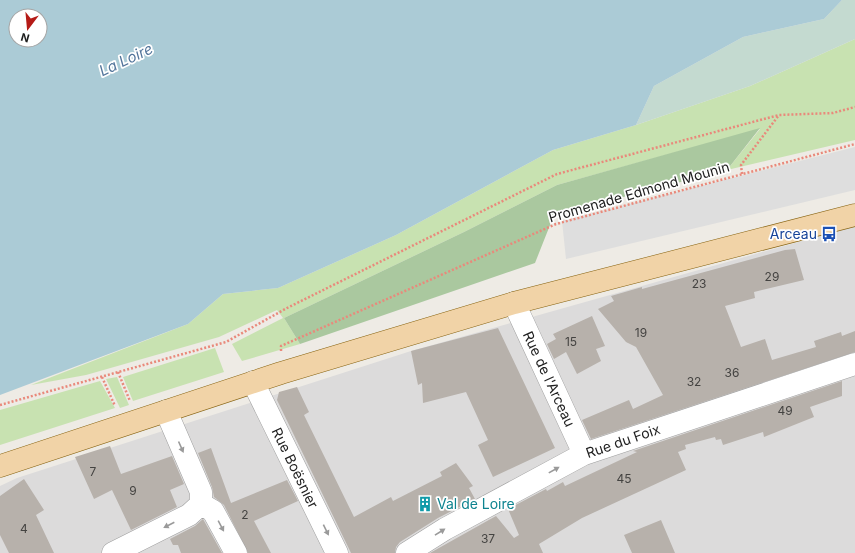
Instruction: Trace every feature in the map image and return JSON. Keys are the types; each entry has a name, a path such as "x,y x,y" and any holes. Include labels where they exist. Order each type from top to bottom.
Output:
{"main road":[{"path":"0,466 253,382 514,303 855,215"}],"street":[{"name":"Rue de l'Arceau","path":"514,303 584,454"},
{"name":"Rue du Foix","path":"407,553 445,529 584,454 855,365"},
{"name":"Rue Boësnier","path":"253,382 337,553"},
{"path":"113,553 142,547 189,515 201,504 201,492 166,411"},
{"path":"201,504 213,511 236,553"}],"path":[{"path":"0,405 226,342 287,308 557,174 779,115 833,113 855,107"},
{"path":"742,174 741,165 779,115"},
{"name":"Promenade Edmond Mounin","path":"281,346 556,224 855,144"},
{"path":"118,372 131,403"},
{"path":"102,377 118,413"}],"shaded area":[{"path":"855,147 855,190 566,259 562,221"},
{"path":"855,226 855,553 0,553 0,486 17,478 411,351"}],"green space":[{"path":"842,0 855,0 855,39 750,86 636,125 654,86 743,37 824,19"},
{"path":"855,39 855,140 727,170 760,129 557,185 464,232 284,318 300,344 242,361 232,344 283,318 277,310 219,337 86,375 31,385 188,324 223,294 278,288 396,235 553,150 636,125 750,86"},
{"path":"760,128 727,170 554,215 535,263 300,344 284,318 464,232 557,185"},
{"path":"215,348 224,372 133,401 123,377"},
{"path":"117,377 129,405 120,408 106,379"},
{"path":"100,381 115,408 0,445 0,410"}],"water":[{"name":"La Loire","path":"0,0 842,0 824,19 743,37 654,86 636,125 553,150 396,235 278,288 223,294 188,324 0,395"}],"building":[{"path":"795,249 804,280 754,292 755,298 725,306 741,347 765,339 772,360 816,347 814,341 841,332 842,336 855,331 855,352 591,439 582,420 629,400 633,409 663,395 636,347 626,342 598,309 614,301 611,296 785,250"},
{"path":"592,316 605,346 596,349 601,361 577,374 566,352 554,359 547,344 556,339 553,334"},
{"path":"498,328 555,448 493,477 478,445 488,440 466,392 423,403 422,383 418,385 411,351"},
{"path":"842,381 842,396 810,407 814,417 764,437 763,432 723,445 721,439 716,440 715,437 685,445 686,449 678,452 686,470 582,518 539,544 543,553 430,553 496,516 514,538 519,535 508,509 546,489 547,491 563,482 565,486 637,452 633,451"},
{"path":"297,387 309,412 304,415 354,517 391,497 393,501 442,476 440,472 456,463 473,486 469,488 475,499 438,518 400,542 396,547 395,553 351,553 277,400 279,392"},
{"path":"110,446 121,474 172,456 184,484 170,490 177,507 131,530 112,490 94,499 75,457"},
{"path":"211,448 231,503 287,480 298,501 254,521 271,553 248,553 224,505 214,497 212,487 198,453"},
{"path":"24,479 44,510 36,515 54,553 9,553 0,535 0,496"},
{"path":"203,519 222,553 181,553 178,545 173,545 170,539 195,526"},
{"path":"661,520 675,553 632,553 624,535"}],"place":[{"name":"Arceau","path":"829,234"},
{"name":"Val de Loire","path":"425,504"}]}
